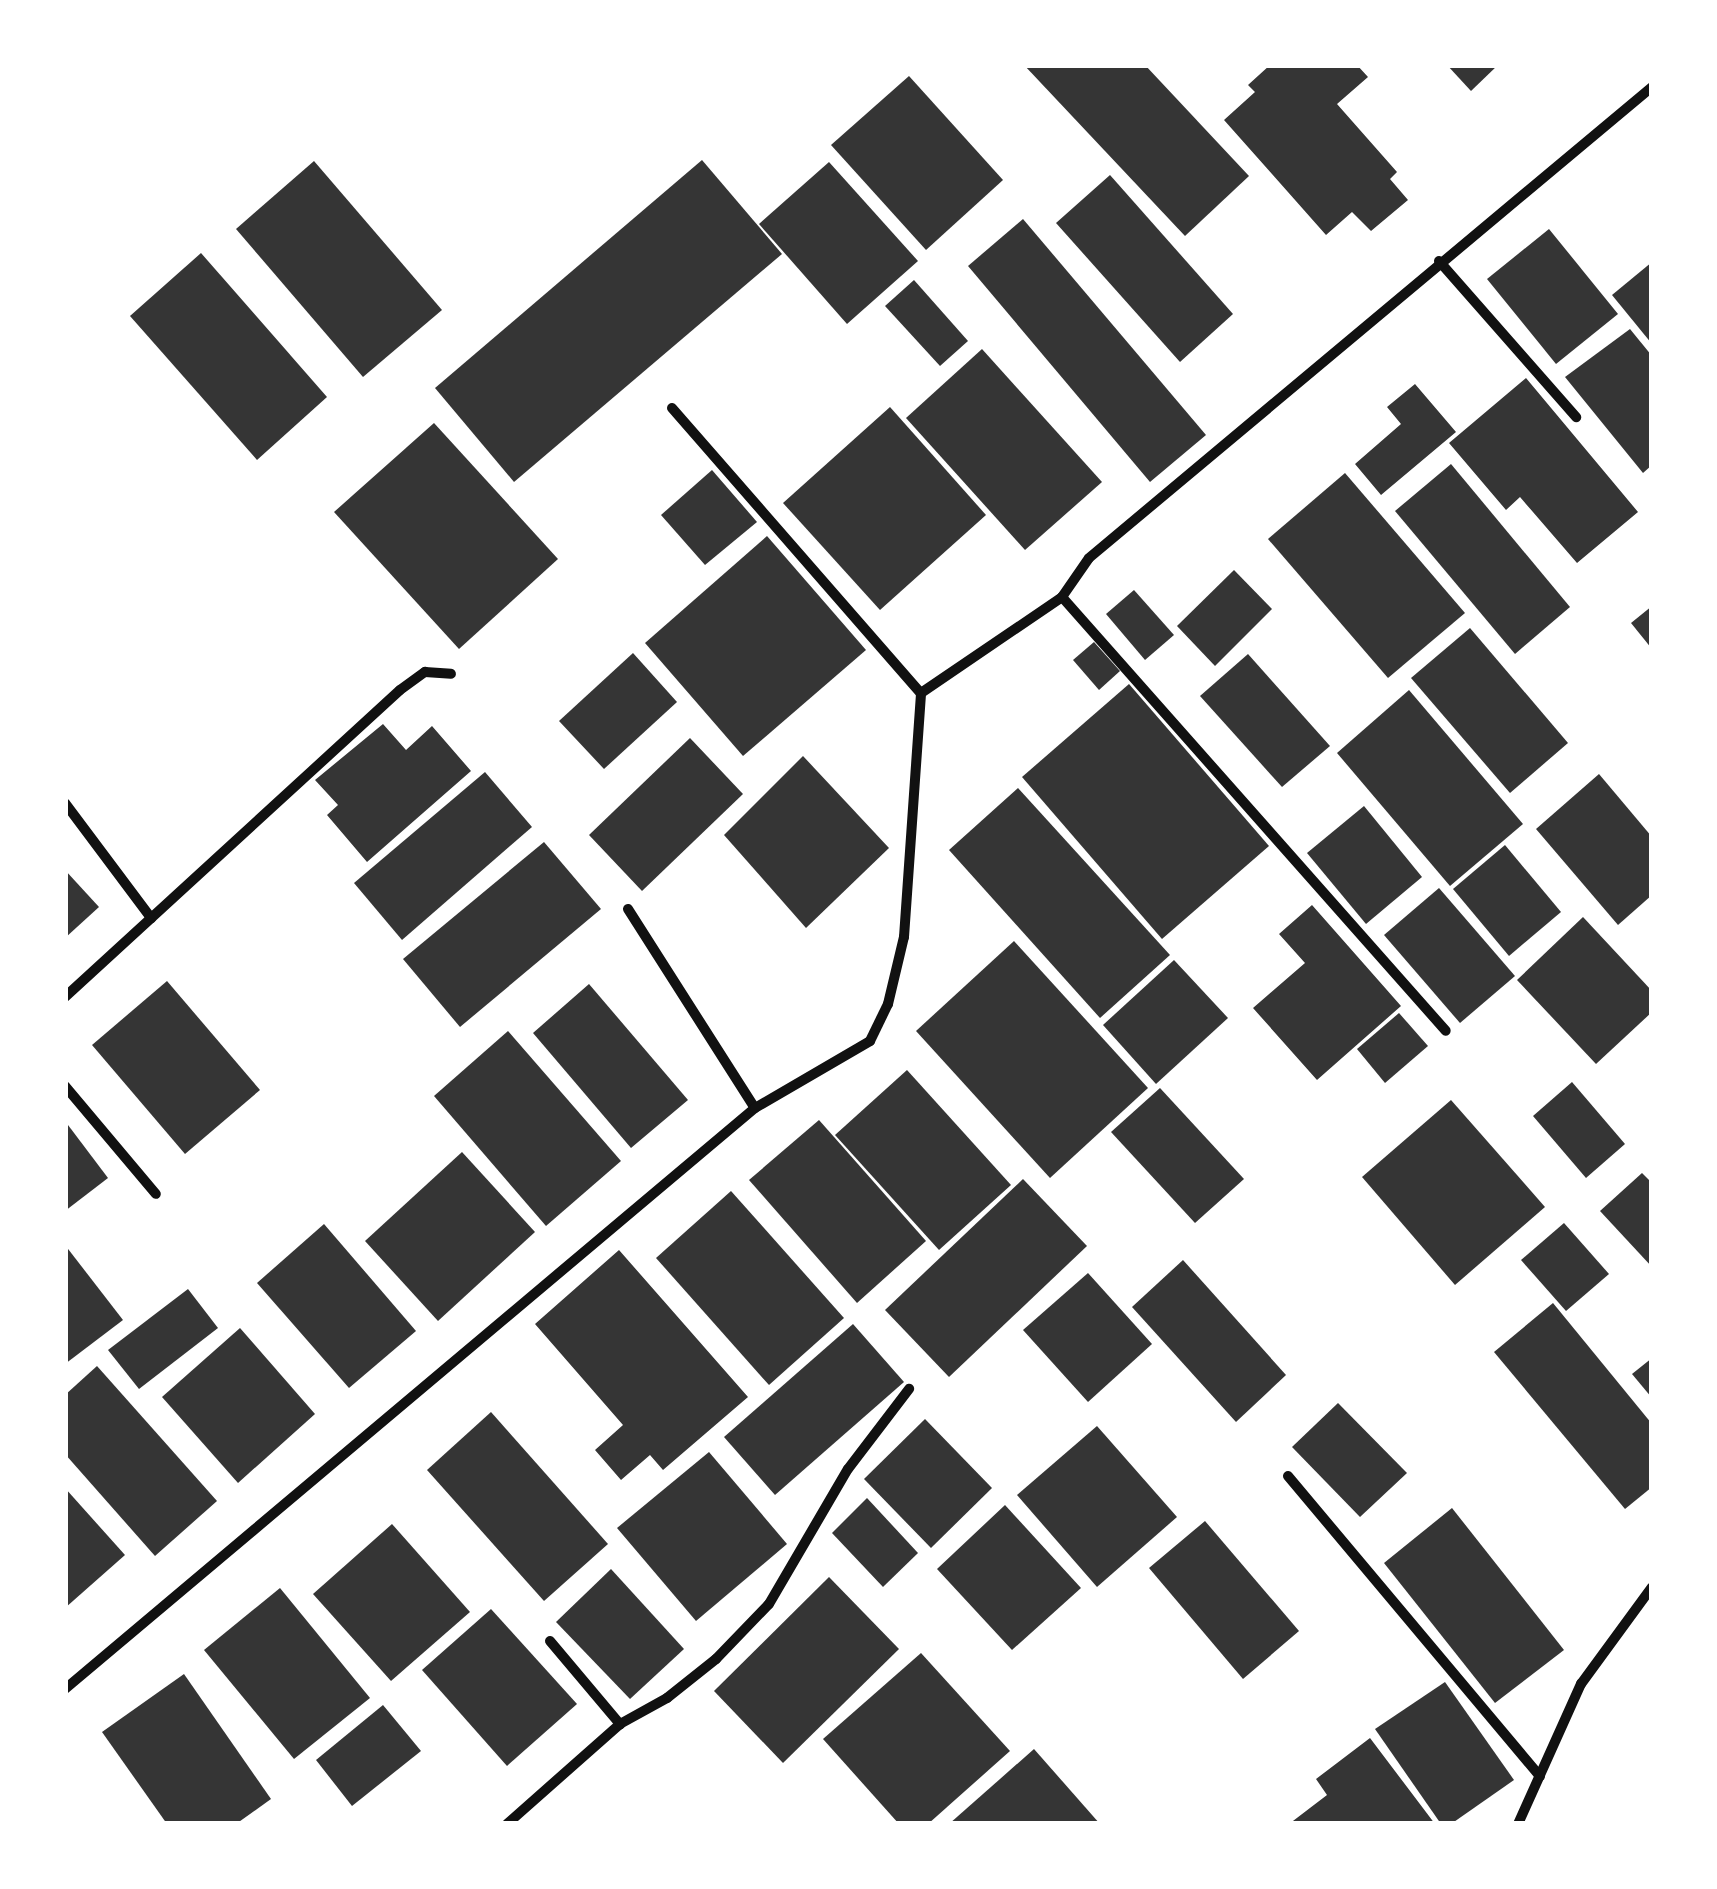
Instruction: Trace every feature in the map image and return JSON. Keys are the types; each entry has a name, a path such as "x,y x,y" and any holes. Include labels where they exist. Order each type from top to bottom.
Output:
{"street":[{"path":"921,693 1062,597 1089,558 1439,261 1652,88"},
{"path":"1439,261 1576,417"},
{"path":"65,1689 755,1108 870,1040 888,1004 904,937 921,693 672,408"},
{"path":"1062,597 1446,1031"},
{"path":"65,996 400,690 425,672 450,674"},
{"path":"65,803 151,918"},
{"path":"628,908 755,1108"},
{"path":"65,1086 156,1194"},
{"path":"506,1824 620,1724 716,1659 769,1604 848,1468 909,1389"},
{"path":"1288,1476 1540,1776"},
{"path":"1518,1824 1581,1684 1652,1587"},
{"path":"550,1641 620,1724"}],"building":[{"path":"1024,65 1145,65 1249,176 1185,236"},
{"path":"1270,65 1357,65 1368,77 1337,104 1397,172 1390,179 1408,200 1371,231 1352,212 1326,235 1224,120 1255,92 1248,85"},
{"path":"1447,65 1498,65 1471,91"},
{"path":"909,76 1003,180 926,250 831,145"},
{"path":"702,160 782,254 514,482 435,388"},
{"path":"314,161 442,310 363,377 236,229"},
{"path":"829,162 918,261 847,324 759,224"},
{"path":"1110,175 1233,314 1180,362 1056,223"},
{"path":"1023,219 1206,435 1150,482 968,266"},
{"path":"1549,229 1618,314 1556,364 1487,279"},
{"path":"201,253 327,397 257,460 130,316"},
{"path":"1652,262 1652,344 1612,295"},
{"path":"914,280 968,341 940,366 885,306"},
{"path":"1630,329 1652,356 1652,465 1643,473 1565,377"},
{"path":"982,349 1102,482 1025,550 906,418"},
{"path":"1526,378 1638,512 1577,563 1520,497 1506,510 1449,443"},
{"path":"1415,384 1456,432 1381,495 1355,464 1401,424 1387,407"},
{"path":"890,407 986,515 880,610 783,503"},
{"path":"434,423 558,559 459,649 334,512"},
{"path":"1451,464 1570,607 1515,654 1395,511"},
{"path":"712,470 757,522 705,565 661,515"},
{"path":"1345,473 1465,613 1388,678 1268,539"},
{"path":"767,536 866,650 743,756 645,643"},
{"path":"1234,570 1272,609 1215,666 1177,626"},
{"path":"1134,590 1174,635 1145,660 1106,614"},
{"path":"1652,606 1652,649 1631,623"},
{"path":"1470,628 1568,743 1510,793 1411,678"},
{"path":"1094,642 1120,671 1099,690 1073,660"},
{"path":"633,653 677,702 604,769 559,721"},
{"path":"1248,654 1330,746 1282,787 1200,696"},
{"path":"1129,684 1269,846 1162,939 1022,777"},
{"path":"1409,690 1523,824 1450,886 1337,753"},
{"path":"383,724 406,750 432,726 471,771 367,862 327,815 338,805 315,780"},
{"path":"690,738 743,794 642,891 589,835"},
{"path":"803,756 889,848 806,928 724,835"},
{"path":"485,772 532,827 402,940 354,883"},
{"path":"1599,774 1652,837 1652,895 1618,925 1536,829"},
{"path":"1018,788 1170,955 1100,1018 949,850"},
{"path":"1364,806 1422,877 1366,924 1307,853"},
{"path":"544,842 601,909 460,1027 403,959"},
{"path":"1505,845 1561,912 1509,956 1453,889"},
{"path":"65,870 99,907 65,938"},
{"path":"1439,888 1515,976 1460,1023 1384,935"},
{"path":"1312,905 1401,1006 1317,1080 1253,1008 1305,963 1279,934"},
{"path":"1583,917 1652,991 1652,1012 1596,1064 1517,980"},
{"path":"1014,941 1148,1088 1050,1178 916,1031"},
{"path":"1174,960 1228,1018 1156,1084 1103,1025"},
{"path":"167,981 260,1090 185,1154 92,1045"},
{"path":"589,984 688,1100 631,1148 533,1033"},
{"path":"1399,1013 1428,1046 1385,1083 1357,1049"},
{"path":"508,1031 621,1161 546,1226 434,1096"},
{"path":"907,1070 1011,1185 939,1250 835,1135"},
{"path":"1572,1082 1625,1144 1586,1178 1533,1116"},
{"path":"1160,1088 1244,1179 1195,1223 1111,1132"},
{"path":"1451,1100 1545,1207 1455,1285 1362,1177"},
{"path":"819,1120 926,1241 857,1303 749,1180"},
{"path":"65,1121 108,1178 65,1211"},
{"path":"462,1152 535,1232 438,1321 365,1241"},
{"path":"1642,1173 1652,1183 1652,1267 1600,1211"},
{"path":"1023,1179 1087,1246 949,1377 885,1310"},
{"path":"731,1191 844,1318 769,1385 656,1258"},
{"path":"1564,1223 1609,1274 1566,1311 1521,1260"},
{"path":"324,1224 416,1331 349,1388 257,1283"},
{"path":"65,1245 123,1320 65,1364"},
{"path":"619,1250 748,1397 663,1470 650,1455 621,1480 595,1450 623,1425 535,1324"},
{"path":"1183,1260 1286,1375 1236,1422 1132,1307"},
{"path":"1088,1273 1152,1344 1088,1402 1023,1330"},
{"path":"188,1289 218,1328 139,1389 108,1350"},
{"path":"1553,1303 1652,1424 1652,1487 1625,1509 1494,1352"},
{"path":"853,1324 904,1382 775,1495 724,1437"},
{"path":"240,1328 315,1414 238,1483 162,1397"},
{"path":"1652,1358 1652,1398 1632,1374"},
{"path":"97,1366 217,1501 155,1556 65,1454 65,1395"},
{"path":"1338,1403 1407,1473 1360,1517 1292,1447"},
{"path":"491,1412 608,1544 544,1601 427,1470"},
{"path":"925,1419 992,1488 931,1548 864,1479"},
{"path":"1097,1426 1177,1517 1097,1587 1017,1495"},
{"path":"709,1452 787,1544 696,1621 617,1528"},
{"path":"65,1488 125,1555 65,1608"},
{"path":"867,1498 918,1553 883,1587 832,1533"},
{"path":"1005,1505 1081,1588 1012,1650 937,1569"},
{"path":"1452,1508 1564,1650 1495,1703 1384,1563"},
{"path":"1205,1521 1299,1631 1243,1679 1149,1568"},
{"path":"392,1524 470,1612 391,1681 313,1594"},
{"path":"611,1569 684,1649 630,1699 556,1622"},
{"path":"829,1577 899,1649 783,1763 714,1691"},
{"path":"280,1588 370,1698 294,1759 204,1650"},
{"path":"491,1609 577,1704 507,1766 422,1670"},
{"path":"921,1653 1010,1751 928,1824 899,1824 823,1739"},
{"path":"184,1674 271,1799 236,1824 167,1824 102,1732"},
{"path":"1445,1682 1514,1780 1451,1824 1441,1824 1375,1729"},
{"path":"383,1705 421,1751 352,1806 316,1760"},
{"path":"1370,1738 1435,1824 1289,1824 1327,1795 1316,1779"},
{"path":"1034,1749 1100,1824 949,1824"}]}
